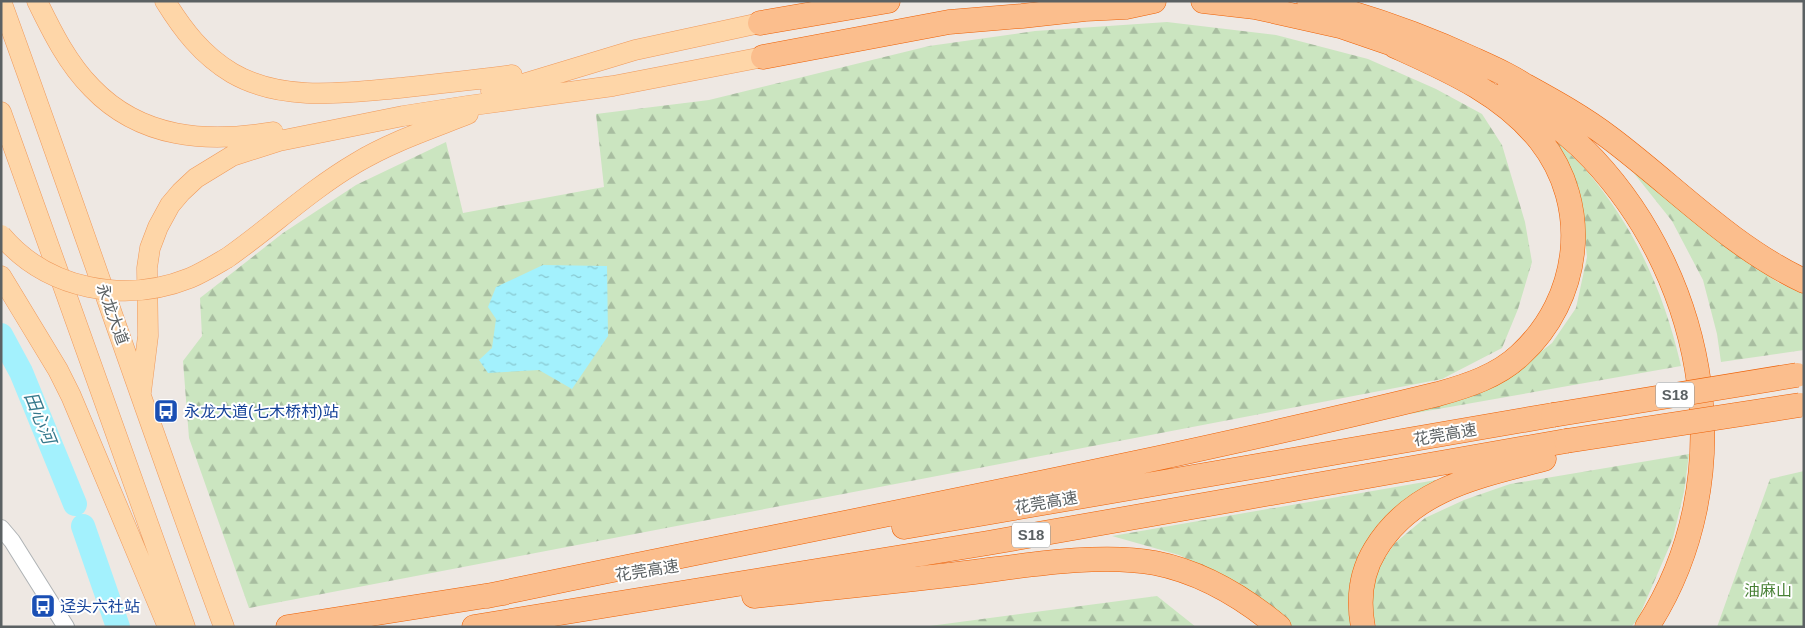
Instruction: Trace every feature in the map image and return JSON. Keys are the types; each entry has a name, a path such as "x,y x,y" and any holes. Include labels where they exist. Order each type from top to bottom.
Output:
{"highway":[{"path":"760,23 888,1"},
{"path":"763,57 949,22 1085,9 1126,8 1154,1"},
{"path":"1203,1 1255,7 1340,26 1395,46 1448,62 1494,84 1528,104 1572,138 1593,158 1638,215 1668,271 1687,323 1700,381 1702,411 1702,456 1694,511 1686,540 1666,592 1647,627"},
{"path":"1309,1 1390,24 1427,38 1489,66 1526,86 1589,122 1711,221 1766,261 1804,281"},
{"path":"488,596 1140,463 1438,394 1466,386 1500,370 1519,356 1544,330 1560,302 1566,286 1572,264 1574,235 1567,189 1553,159 1540,140 1510,109 1486,92 1445,69 1395,46"},
{"path":"1526,86 1580,127 1600,146 1620,168 1645,201 1669,241 1681,266 1708,351 1715,397 1716,455 1708,514 1692,568 1662,627"},
{"name":"花莞高速","path":"288,627 947,520 1553,415 1800,375"},
{"name":"花莞高速","path":"484,625 1803,410"},
{"path":"1363,627 1360,608 1361,589 1370,558 1390,527 1424,500 1453,486 1568,447"},
{"path":"484,625 1033,565 1096,560 1154,563 1181,570 1226,589 1279,627"}],"main road":[{"name":"永龙大道","path":"2,1 141,392 169,477 224,627"},
{"path":"37,1 68,58 84,80 100,96 124,113 155,128 196,137 232,138 295,128 516,86 636,50 760,23"},
{"path":"165,1 190,37 219,64 251,82 295,92 349,92 389,89 578,67"},
{"path":"141,392 148,336 147,268 150,248 170,205 181,192 196,178 232,156 279,141 403,116 613,86 763,57"},
{"path":"1,235 18,253 32,264 78,285 116,291 134,291 171,284 191,278 227,258 330,180 376,152 469,113 529,98"},
{"path":"1,112 185,627"},
{"path":"1,276 58,370 71,396 168,627"}],"street":[{"path":"1,528 12,541 66,627"}],"green space":[{"path":"1167,22 1276,35 1368,59 1436,89 1482,114 1502,145 1525,222 1532,262 1518,309 1502,348 1442,379 249,608 189,438 183,361 202,336 200,298 283,233 356,185 446,142 463,213 604,187 596,114 709,100 929,46 1035,31"},
{"path":"1546,132 1585,169 1603,191 1633,237 1666,312 1681,366 1410,414 1501,383 1552,343 1576,308 1587,257 1582,213"},
{"path":"1633,172 1681,208 1732,251 1779,283 1804,294 1804,350 1721,362 1717,334 1703,280 1672,221"},
{"path":"1689,454 1684,492 1673,538 1638,619 1631,627 1376,627 1372,609 1375,572 1395,543 1425,518 1464,500 1510,484"},
{"name":"油麻山","path":"1804,471 1804,627 1717,627 1770,479"},
{"path":"1436,480 1385,517 1362,551 1353,627 1291,627 1234,582 1179,555 1112,536"},
{"path":"1157,596 1196,627 922,627"}],"water":[{"path":"543,265 607,266 608,336 572,389 539,370 488,373 479,360 492,348 496,319 488,307 496,287"}],"waterway":[{"name":"田心河","path":"1,335 21,372 75,504"},
{"name":"田心河","path":"83,526 118,627"}],"place":[{"name":"永龙大道(七木桥村)站","path":"166,411"},
{"name":"迳头六社站","path":"43,606"}]}
